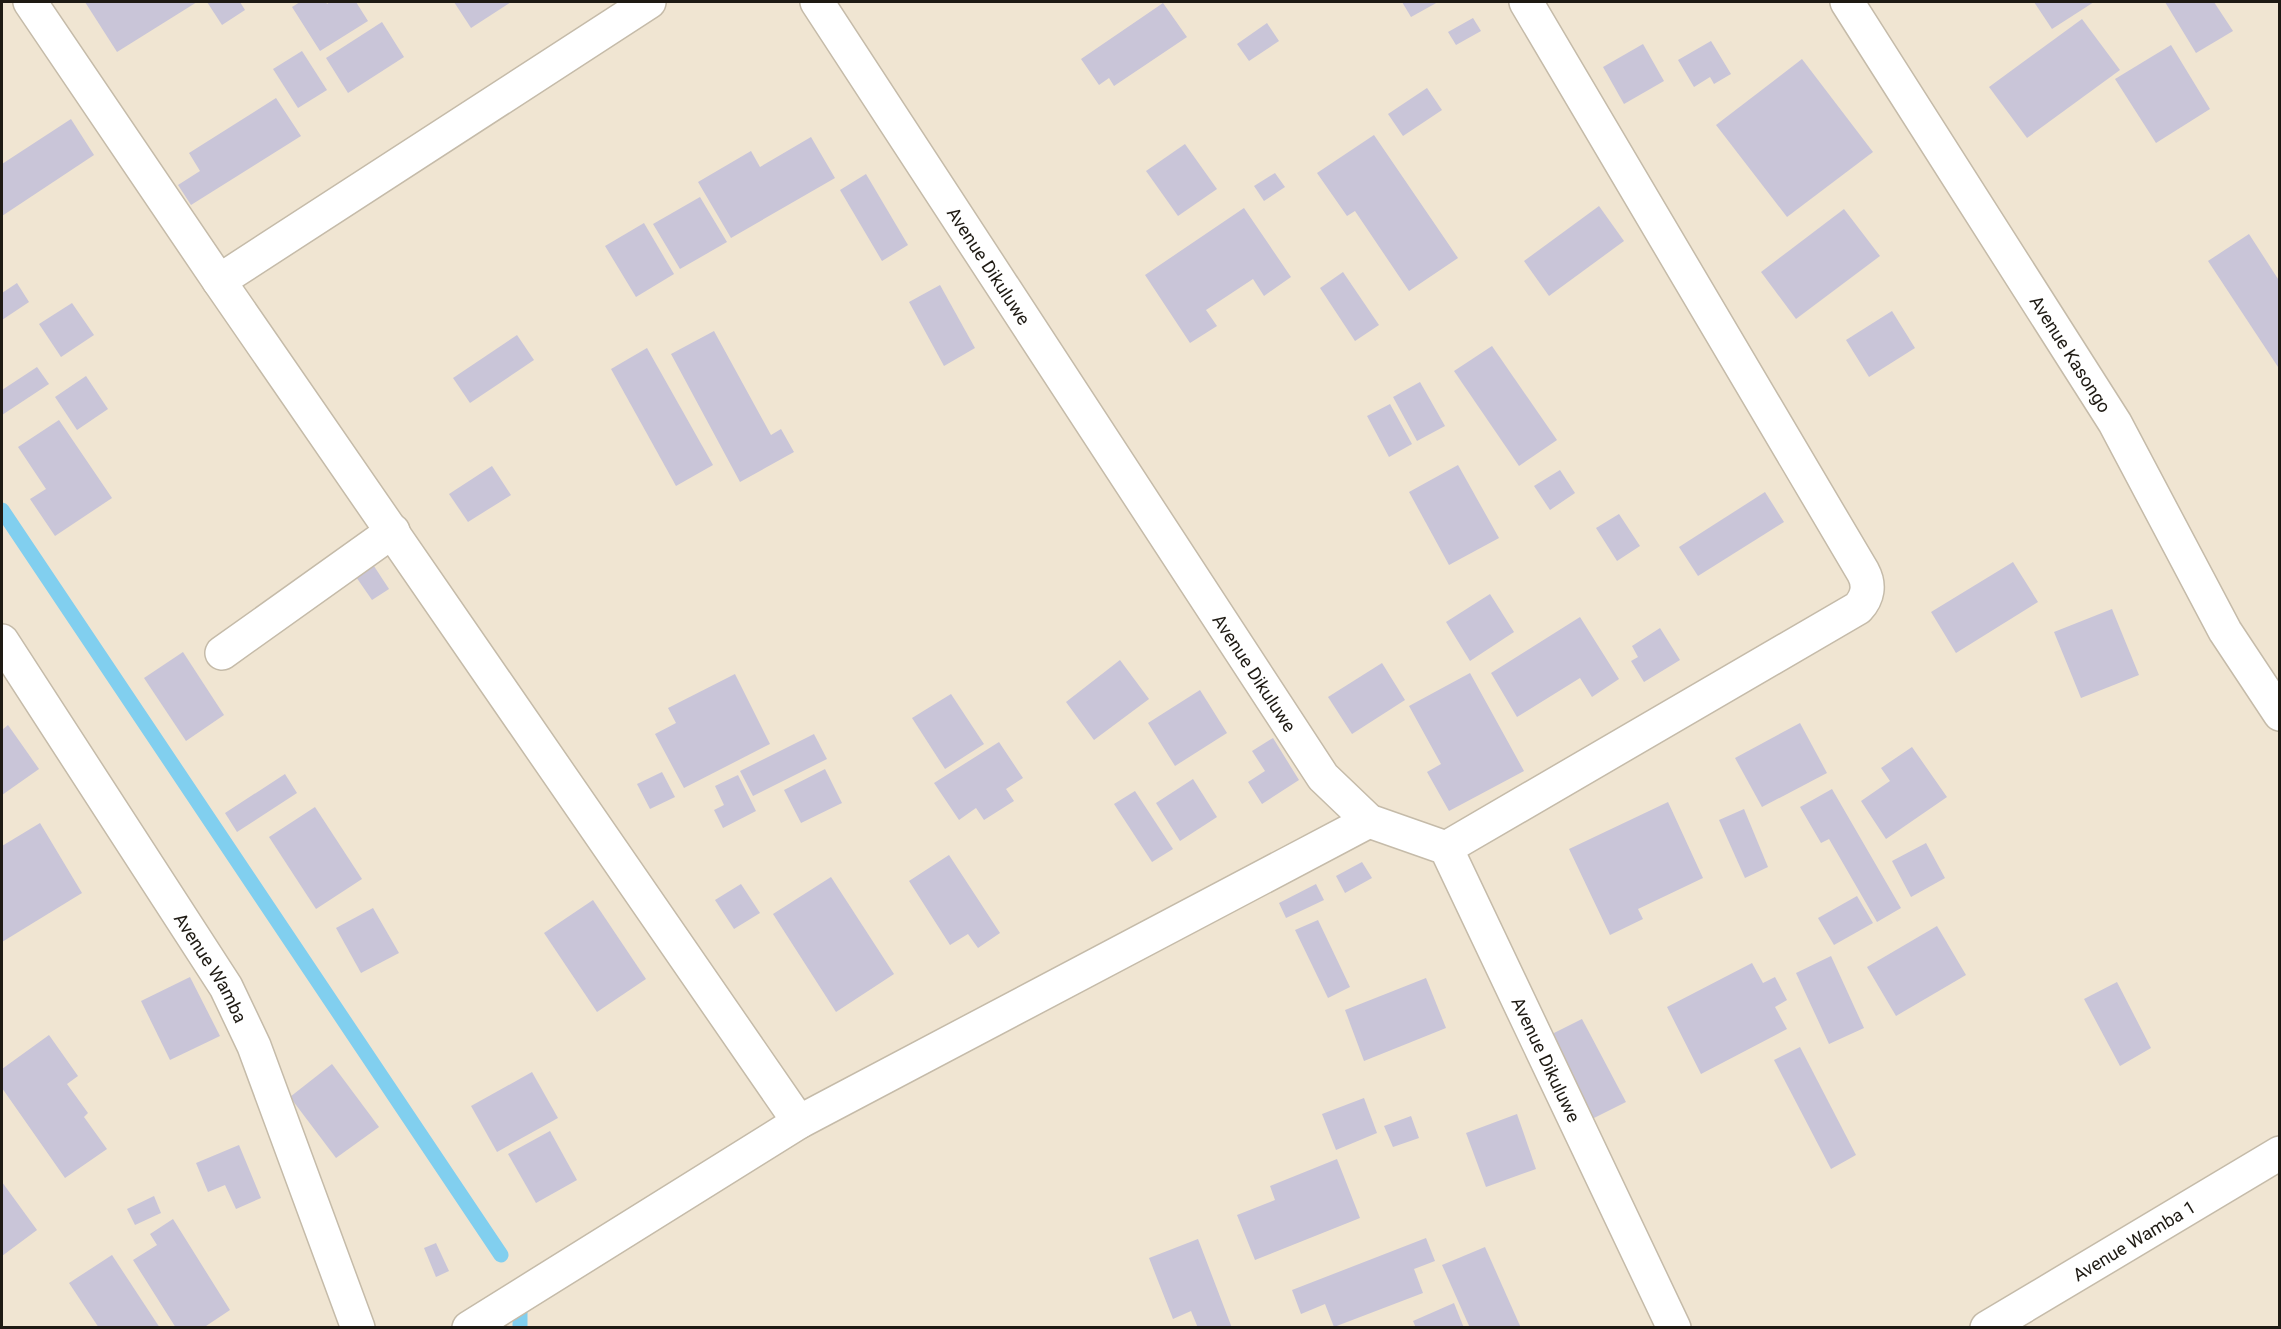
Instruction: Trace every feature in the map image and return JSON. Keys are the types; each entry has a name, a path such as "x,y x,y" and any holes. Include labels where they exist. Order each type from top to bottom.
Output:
{"street":[{"path":"30,2 219,281 799,1122"},
{"path":"219,281 649,2"},
{"name":"Avenue Dikuluwe","path":"817,2 1323,777 1369,822 1446,848 1674,1328"},
{"path":"1446,848 1858,608 1866,597 1868,589 1863,572 1526,2"},
{"name":"Avenue Kasongo","path":"1847,2 2115,423 2225,631 2280,714"},
{"path":"222,653 393,531"},
{"name":"Avenue Wamba","path":"2,641 226,987 254,1046 358,1328"},
{"path":"468,1328 799,1122 1369,822"},
{"name":"Avenue Wamba 1","path":"1987,1328 2280,1153"}],"building":[{"path":"85,2 197,2 117,52"},
{"path":"207,2 240,2 245,10 222,25"},
{"path":"300,2 326,2 327,4 356,2 368,21 320,51 292,7"},
{"path":"454,2 511,2 471,28"},
{"path":"1402,2 1438,2 1411,17"},
{"path":"2034,2 2094,2 2052,29"},
{"path":"2165,2 2214,2 2233,31 2196,53"},
{"path":"1163,3 1187,37 1114,86 1109,78 1099,85 1081,59"},
{"path":"1473,18 1481,31 1456,45 1448,32"},
{"path":"2082,19 2120,70 2027,138 1989,87"},
{"path":"382,22 404,57 348,93 326,58"},
{"path":"1267,23 1279,41 1249,61 1237,44"},
{"path":"1711,41 1731,74 1714,84 1710,77 1694,87 1678,60"},
{"path":"1643,44 1664,81 1624,104 1603,67"},
{"path":"2171,45 2210,109 2156,143 2115,79"},
{"path":"302,51 327,90 298,108 273,69"},
{"path":"1802,59 1873,152 1787,217 1716,125"},
{"path":"1427,88 1442,110 1403,136 1388,114"},
{"path":"276,98 301,136 191,205 178,185 200,171 189,153"},
{"path":"71,119 94,155 2,216 2,164"},
{"path":"1374,135 1458,258 1409,291 1355,211 1347,216 1317,173"},
{"path":"811,137 835,178 731,238 698,182 751,151 760,167"},
{"path":"1185,144 1217,189 1178,216 1146,171"},
{"path":"1275,173 1285,187 1264,201 1254,186"},
{"path":"866,174 908,245 882,261 840,190"},
{"path":"700,197 727,242 680,269 653,224"},
{"path":"1599,206 1624,241 1549,296 1524,261"},
{"path":"1244,208 1291,277 1264,296 1253,279 1206,310 1217,326 1190,343 1145,275"},
{"path":"1844,209 1880,256 1796,319 1761,272"},
{"path":"644,223 674,274 636,297 605,246"},
{"path":"2249,234 2280,282 2280,370 2208,261"},
{"path":"1343,272 1379,325 1355,341 1320,288"},
{"path":"17,283 29,302 2,320 2,293"},
{"path":"940,285 975,348 944,366 909,302"},
{"path":"72,303 94,335 61,357 39,324"},
{"path":"1892,311 1915,348 1869,377 1846,340"},
{"path":"714,331 771,435 781,429 794,452 740,482 671,354"},
{"path":"517,335 534,360 470,403 453,378"},
{"path":"1492,346 1557,440 1519,466 1454,371"},
{"path":"647,348 713,465 676,486 611,369"},
{"path":"37,367 49,384 2,415 2,390"},
{"path":"86,376 108,409 77,430 55,397"},
{"path":"1420,382 1445,426 1417,441 1393,397"},
{"path":"1390,404 1412,444 1389,457 1367,416"},
{"path":"59,420 112,498 55,536 30,499 46,489 18,447"},
{"path":"1458,465 1499,538 1449,565 1409,492"},
{"path":"492,466 511,495 468,522 449,494"},
{"path":"1560,470 1575,493 1550,510 1534,486"},
{"path":"1765,492 1784,522 1698,576 1679,547"},
{"path":"1619,514 1640,546 1617,561 1596,528"},
{"path":"2013,562 2038,602 1956,653 1931,612"},
{"path":"372,563 389,589 372,600 354,574"},
{"path":"1490,594 1514,632 1470,661 1446,622"},
{"path":"2112,609 2139,675 2081,698 2054,632"},
{"path":"1580,617 1619,679 1592,697 1580,678 1517,717 1491,673"},
{"path":"1660,628 1680,660 1644,682 1631,661 1638,657 1632,646"},
{"path":"183,652 224,715 186,741 144,678"},
{"path":"1120,660 1149,699 1094,740 1066,702"},
{"path":"1382,663 1405,700 1352,734 1328,697"},
{"path":"1470,673 1524,771 1449,811 1427,772 1441,764 1409,706"},
{"path":"735,674 770,744 684,788 655,734 676,723 668,708"},
{"path":"1200,690 1227,733 1175,766 1148,723"},
{"path":"951,694 984,744 945,769 912,718"},
{"path":"1800,723 1827,773 1762,807 1735,758"},
{"path":"8,725 39,769 2,795 2,730"},
{"path":"814,734 827,759 753,796 740,771"},
{"path":"1273,738 1299,780 1262,804 1248,782 1265,771 1252,751"},
{"path":"999,742 1023,778 1006,789 1014,801 984,820 976,808 959,820 934,783"},
{"path":"1912,747 1947,797 1886,839 1861,801 1890,781 1881,768"},
{"path":"825,769 842,803 801,823 784,790"},
{"path":"662,772 675,797 650,809 637,784"},
{"path":"285,774 297,793 237,832 225,813"},
{"path":"738,775 756,811 723,828 714,810 724,805 715,786"},
{"path":"1193,779 1217,817 1180,841 1156,803"},
{"path":"1832,789 1901,908 1877,922 1829,839 1821,843 1800,807"},
{"path":"1135,791 1173,849 1152,862 1114,804"},
{"path":"1668,802 1703,878 1638,909 1643,919 1610,935 1569,849"},
{"path":"315,807 362,879 316,909 269,837"},
{"path":"1744,809 1768,867 1745,878 1719,820"},
{"path":"40,823 82,893 2,942 2,846"},
{"path":"1926,843 1945,878 1911,897 1892,861"},
{"path":"949,855 1000,933 978,948 968,934 950,945 909,881"},
{"path":"1362,862 1372,878 1345,893 1336,876"},
{"path":"831,877 894,974 836,1012 773,914"},
{"path":"741,884 760,913 734,929 715,900"},
{"path":"1316,884 1324,900 1286,918 1279,903"},
{"path":"1857,896 1873,923 1834,945 1818,918"},
{"path":"593,900 646,979 597,1012 544,933"},
{"path":"373,908 399,953 361,973 336,928"},
{"path":"1318,920 1350,987 1328,998 1295,930"},
{"path":"1937,926 1966,975 1896,1016 1867,967"},
{"path":"1831,956 1864,1028 1829,1044 1796,973"},
{"path":"1752,963 1763,983 1775,977 1787,1000 1775,1007 1787,1029 1701,1074 1667,1007"},
{"path":"190,977 220,1036 170,1060 141,1001"},
{"path":"1426,978 1446,1028 1364,1061 1345,1010"},
{"path":"2117,982 2151,1048 2120,1066 2084,999"},
{"path":"1582,1019 1626,1102 1592,1119 1548,1036"},
{"path":"49,1035 78,1076 67,1084 88,1113 84,1117 107,1149 65,1178 2,1088 2,1069"},
{"path":"1800,1047 1856,1155 1831,1169 1774,1060"},
{"path":"332,1064 379,1127 336,1158 290,1097"},
{"path":"532,1072 558,1118 497,1152 471,1106"},
{"path":"1364,1098 1377,1133 1336,1150 1322,1114"},
{"path":"1517,1114 1536,1169 1486,1187 1466,1133"},
{"path":"1411,1116 1419,1138 1393,1147 1384,1126"},
{"path":"550,1131 577,1180 536,1203 508,1154"},
{"path":"239,1145 261,1198 236,1209 225,1185 208,1192 196,1163"},
{"path":"1337,1159 1360,1218 1255,1260 1237,1215 1275,1200 1270,1186"},
{"path":"2,1182 37,1230 2,1256"},
{"path":"154,1196 161,1213 135,1225 127,1209"},
{"path":"173,1219 230,1310 203,1328 176,1328 133,1260 157,1245 150,1234"},
{"path":"1426,1238 1435,1261 1414,1269 1423,1293 1334,1327 1325,1304 1301,1314 1292,1290"},
{"path":"1198,1239 1232,1328 1198,1328 1191,1311 1173,1319 1149,1258"},
{"path":"436,1243 449,1271 436,1277 424,1248"},
{"path":"1485,1247 1521,1328 1470,1328 1442,1265"},
{"path":"112,1255 160,1328 99,1328 69,1283"},
{"path":"1454,1303 1464,1328 1416,1328 1413,1321"}],"waterway":[{"path":"2,510 501,1255"},
{"path":"520,1312 520,1328"}]}
